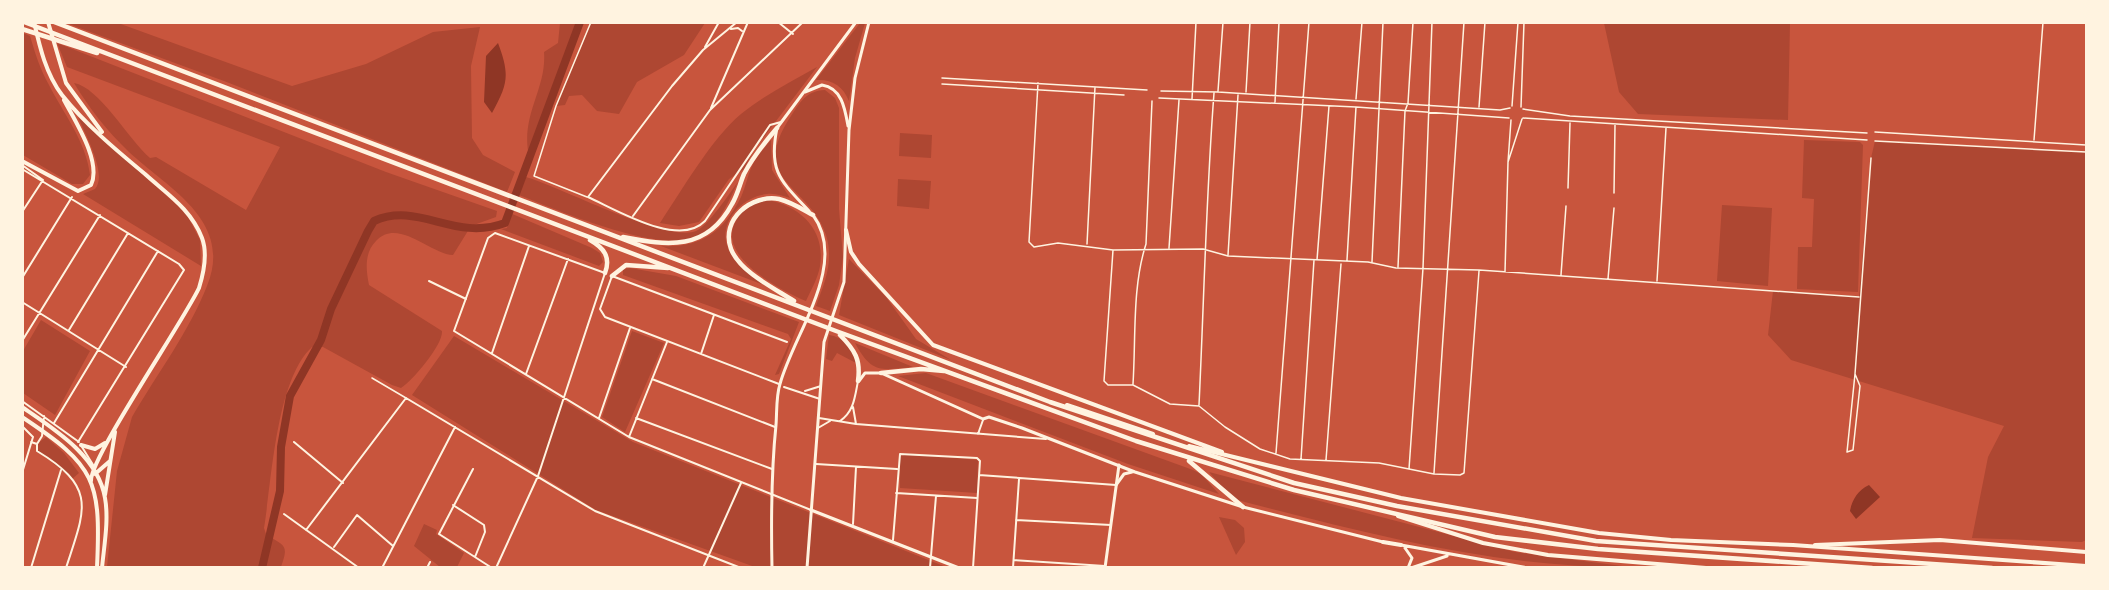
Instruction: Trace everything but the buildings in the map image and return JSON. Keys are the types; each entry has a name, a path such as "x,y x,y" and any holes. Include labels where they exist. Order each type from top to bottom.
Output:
{"highway":[{"path":"24,22 836,331 1185,458 1294,490 1495,537 1598,549 1872,567"},
{"path":"54,22 1050,402 1294,483 1397,506 1596,541 1992,567"},
{"path":"22,29 149,70"},
{"path":"608,234 661,243 697,240 715,228 723,219 733,202 744,174 777,128"},
{"path":"801,306 743,264 731,249 729,234 738,213 756,201 781,200 813,215"},
{"path":"577,233 605,252 607,260 605,273"},
{"path":"612,276 618,268 636,264 679,270"},
{"path":"836,331 854,350 860,363 858,381"},
{"path":"881,373 921,369 948,372"},
{"path":"1185,458 1243,507"}],"main road":[{"path":"22,165 69,188 85,190 92,185 95,176 84,139 52,79 34,22"},
{"path":"48,22 66,83 109,142"},
{"path":"772,567 772,469 775,427 782,386 826,260 824,233 813,215 778,178 773,147 777,128 856,22"},
{"path":"807,567 824,342 844,282 849,130 855,78 869,22"},
{"path":"803,93 822,85 835,90 843,103 849,130"},
{"path":"61,94 109,142 188,212 202,240 204,256 203,276 193,301 108,441 91,482"},
{"path":"846,230 851,252 859,264 933,345 1240,458"},
{"path":"858,381 865,372 881,373 983,419 989,417 1023,428 1046,439 1135,472 1243,507 1449,556 1499,566 1528,567"},
{"path":"1050,402 1084,409 1184,445 1390,495 1537,524 1671,540 1793,545 2086,566"},
{"path":"22,407 73,446 94,471 105,498"},
{"path":"22,417 69,450 91,482 98,507 97,567"},
{"path":"1023,428 1023,436"},
{"path":"102,567 105,498 115,431"},
{"path":"80,444 95,449 108,441"},
{"path":"85,471 94,471 111,459"},
{"path":"1105,567 1119,465"},
{"path":"1116,485 1124,474 1135,472"},
{"path":"812,510 959,567"},
{"path":"1389,513 1484,543 1548,555 1706,567"},
{"path":"1793,545 1940,540 2068,551 2086,550"},
{"path":"1401,545 1412,558 1410,567 1449,556"}],"street":[{"path":"704,50 719,22"},
{"path":"737,22 704,50 672,86 588,197 671,231 693,230 705,221 771,125 781,122"},
{"path":"710,110 748,22"},
{"path":"778,22 793,34"},
{"path":"633,216 710,110 793,34 802,22"},
{"path":"729,30 738,27 743,32"},
{"path":"22,165 179,264 184,270 80,444"},
{"path":"738,175 744,174"},
{"path":"22,212 43,180"},
{"path":"22,278 72,198"},
{"path":"22,341 100,215"},
{"path":"69,330 128,232"},
{"path":"473,469 439,534 494,567 538,476 562,396 605,273 495,233 488,238 454,331 562,396 599,418 629,437 812,510"},
{"path":"492,354 530,244"},
{"path":"54,423 158,251"},
{"path":"526,374 568,259"},
{"path":"787,342 612,276 600,309 601,313 630,328 820,399"},
{"path":"429,281 466,299"},
{"path":"22,302 126,367"},
{"path":"701,354 714,315"},
{"path":"599,418 630,328"},
{"path":"629,437 667,341"},
{"path":"652,379 775,427"},
{"path":"839,422 849,414 858,381"},
{"path":"802,392 821,386"},
{"path":"306,530 406,398 595,512 741,567"},
{"path":"22,401 80,444 94,471"},
{"path":"853,404 856,424"},
{"path":"44,416 42,436 37,444 37,451 62,469 75,484 83,503 81,520 66,567"},
{"path":"636,418 772,469"},
{"path":"819,418 856,424 1046,439"},
{"path":"978,434 983,419"},
{"path":"818,428 830,421"},
{"path":"22,426 33,437 22,473"},
{"path":"382,567 455,427"},
{"path":"31,442 37,444"},
{"path":"294,442 343,483"},
{"path":"893,540 897,469 902,452 977,458 980,461 973,567"},
{"path":"815,464 897,469"},
{"path":"853,524 856,466"},
{"path":"32,567 62,469"},
{"path":"979,475 1116,485"},
{"path":"1013,567 1019,479"},
{"path":"704,567 741,483"},
{"path":"897,493 977,498"},
{"path":"930,567 936,495"},
{"path":"453,505 484,525 485,531 475,557"},
{"path":"284,514 359,567"},
{"path":"333,548 357,515 393,546"},
{"path":"1016,520 1111,525"},
{"path":"1014,560 1105,567"},
{"path":"427,567 430,562"}],"lane":[{"path":"588,197 534,176 556,106 591,22"},
{"path":"1192,99 1196,22"},
{"path":"1218,92 1223,22"},
{"path":"1246,93 1250,22"},
{"path":"1275,103 1279,22"},
{"path":"1276,454 1309,22"},
{"path":"1356,100 1362,22"},
{"path":"1372,263 1383,22"},
{"path":"1398,268 1405,111 1408,103 1413,22"},
{"path":"1409,470 1424,268 1430,111 1427,105 1432,22"},
{"path":"1434,474 1450,269 1464,22"},
{"path":"1479,108 1485,22"},
{"path":"1161,91 1246,93 1479,108 1511,107 1518,22"},
{"path":"1524,22 1522,108 1580,117 1867,133"},
{"path":"2034,141 2043,22"},
{"path":"942,78 1147,90"},
{"path":"1038,83 1029,242 1034,247 1058,243 1113,250 1203,249 1228,256 1347,261 1398,268 1479,270 1859,297"},
{"path":"942,84 1124,95"},
{"path":"1087,245 1095,87"},
{"path":"1199,406 1206,277 1203,249 1214,92"},
{"path":"1228,256 1239,93"},
{"path":"1160,98 1356,106 1510,119 1505,272"},
{"path":"1169,249 1179,99"},
{"path":"1133,385 1138,289 1141,256 1144,250 1152,100"},
{"path":"1301,460 1329,105"},
{"path":"1347,261 1356,106"},
{"path":"1508,162 1522,119 1533,117 1570,122 1867,140"},
{"path":"1568,188 1570,122"},
{"path":"1614,193 1615,125"},
{"path":"1657,282 1666,127"},
{"path":"1875,132 2086,146"},
{"path":"1875,141 2086,152"},
{"path":"1855,374 1860,386 1853,450 1847,452 1855,374 1870,158"},
{"path":"1561,276 1566,206"},
{"path":"1608,280 1614,208"},
{"path":"1113,250 1104,381 1108,385 1133,385 1170,404 1199,406 1225,427 1260,449 1276,454 1301,460 1379,463 1409,470 1460,476 1464,473 1479,270"},
{"path":"1326,460 1341,262"},
{"path":"372,378 406,398"}],"shaded area":[{"path":"66,23 118,23 292,86 366,64 433,32 480,27 471,66 472,138 483,155 515,172 507,192 224,81"},
{"path":"560,23 580,23 529,156 528,128 542,78 544,52 558,43"},
{"path":"591,23 705,23 684,55 637,82 619,114 597,111 582,95 569,96 565,105 556,106"},
{"path":"860,23 865,23 855,58 849,101 844,91 836,84 816,80"},
{"path":"1604,23 1790,23 1788,120 1638,114 1619,92"},
{"path":"23,33 30,36 43,73 84,151 90,175 83,184 72,184 23,155"},
{"path":"57,43 386,172 497,211 496,217 471,226 453,255 394,233 385,235 376,241 369,251 367,273 369,285 442,331 433,353 420,370 401,388 323,347 312,347 300,362 290,382 283,406 273,458 264,528 266,534 284,547 285,554 281,567 107,567 117,471 132,417 200,303 213,263 212,242 204,224 192,208 120,143 99,119 74,83 93,94 150,158 156,157 246,210 280,147 67,67"},
{"path":"498,43 506,79 492,113 484,102 486,56"},
{"path":"817,67 754,150 744,169 729,179 699,222 679,226 660,223 698,165 730,124 759,101"},
{"path":"825,90 835,98 839,108 839,209 843,257 839,285 830,311 816,306 829,263 826,235 818,218 786,182 779,169 776,155 779,138 798,106 813,92"},
{"path":"78,117 186,213 200,240 201,266 83,194 95,189 99,174 94,154"},
{"path":"900,133 932,135 931,158 899,156"},
{"path":"771,140 772,170 790,198 770,194 750,199 742,204 730,218 725,236 734,258 769,287 661,246 675,246 699,241 718,229 734,210 754,162"},
{"path":"1804,140 1860,142 1863,145 1858,292 1797,289 1798,247 1812,247 1814,199 1802,198"},
{"path":"1875,141 2086,152 2086,540 2082,542 1972,538 1988,457 2004,426 1791,360 1768,335 1773,291 1859,296 1871,158"},
{"path":"526,177 639,222 682,233 701,228 738,182 722,213 711,227 697,237 680,241 659,240 608,228 519,195"},
{"path":"898,179 931,181 929,209 897,206"},
{"path":"768,200 780,203 800,214 815,231 819,241 820,266 806,301 766,280 741,258 734,245 732,232 743,211"},
{"path":"1722,205 1772,208 1768,286 1717,281"},
{"path":"510,213 592,248 600,253 603,262 599,266 501,229 507,228"},
{"path":"849,259 886,297 916,339 951,360 839,315"},
{"path":"630,268 676,276 799,322 779,374 775,375 791,339 788,334 623,275 623,269"},
{"path":"41,320 90,351 55,415 23,393 23,351"},
{"path":"632,331 664,343 625,432 602,417"},
{"path":"829,335 846,343 857,359 856,363 837,353 832,361 826,359"},
{"path":"454,336 633,442 946,567 755,567 596,510 412,395"},
{"path":"855,343 913,367 878,368 867,360"},
{"path":"926,373 1193,470 1201,474 1219,494 1128,464 898,376"},
{"path":"46,437 64,453 79,473 72,479 36,449 37,444"},
{"path":"900,453 978,460 977,493 900,488"},
{"path":"1209,472 1515,552 1630,567 1532,562 1386,537 1241,501 1231,497"},
{"path":"1869,485 1880,497 1856,519 1850,511 1852,503 1856,496"},
{"path":"1219,517 1235,520 1244,528 1245,542 1236,555"},
{"path":"424,524 437,530 436,534 464,553 457,567 440,567 414,546"}],"waterway":[{"path":"262,568 280,491 281,447 290,396 321,340 331,309 368,231 374,221 390,216 422,218 469,228 487,228 505,223 580,22"}]}
